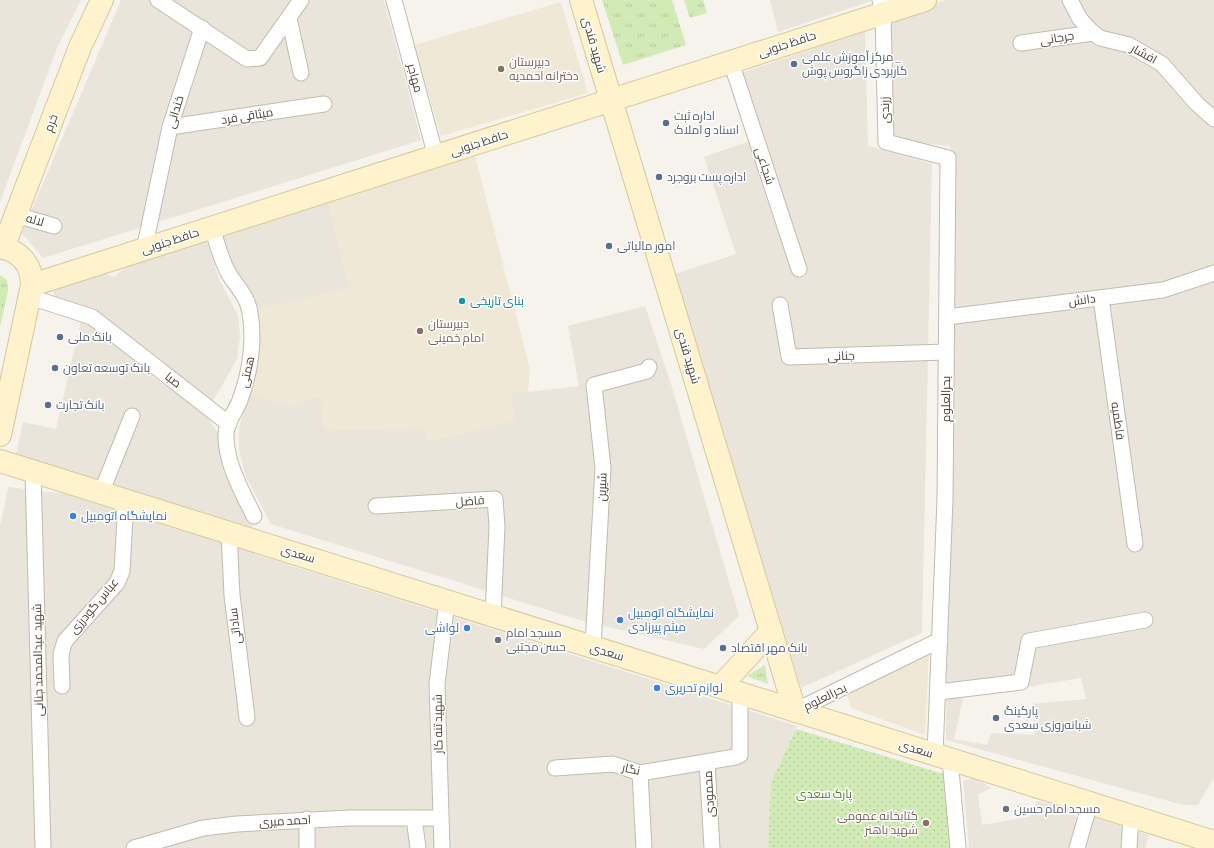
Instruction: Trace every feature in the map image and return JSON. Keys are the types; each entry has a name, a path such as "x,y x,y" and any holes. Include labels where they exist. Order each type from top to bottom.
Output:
{"main road":[{"name":"خرم","path":"2,248 80,47 102,0"},
{"name":"شهید قندی","path":"581,0 796,711"},
{"name":"حافظ جنوبی","path":"31,291 144,250 731,62 881,7 925,0"},
{"path":"0,435 9,360 31,291 32,275 28,264 20,255 10,249 2,248"},
{"name":"سعدی","path":"0,461 1214,842"},
{"path":"730,690 771,631"}],"street":[{"path":"158,0 247,59 260,58 301,0"},
{"name":"مهاجر","path":"394,0 436,157"},
{"name":"افشار","path":"1070,0 1080,19 1093,33 1100,38 1129,45 1162,64 1197,104 1214,119"},
{"name":"زرندی","path":"881,7 886,142 948,158"},
{"path":"289,18 301,73"},
{"name":"خندانی","path":"144,250 170,127 202,28"},
{"name":"جرجانی","path":"1022,44 1093,33"},
{"name":"شجاعی","path":"731,62 799,269"},
{"name":"میثاقی فرد","path":"170,127 324,104"},
{"name":"بحرالعلوم","path":"948,158 945,499 938,692 942,757 958,848"},
{"name":"لاله","path":"16,215 54,226"},
{"name":"همتی","path":"212,228 228,273 242,290 250,312 250,358 240,400 226,432 227,447 232,469 254,516"},
{"name":"دانش","path":"947,317 1163,290 1214,273"},
{"name":"صبا","path":"31,291 92,317 229,424"},
{"name":"فاطمیه","path":"1101,298 1135,544"},
{"name":"جنانی","path":"780,305 788,357 946,352"},
{"name":"شیرین","path":"593,647 603,468 594,385 646,371 649,367"},
{"path":"101,493 132,416"},
{"name":"شهید عبدالمحمد جنانی","path":"34,471 43,848"},
{"name":"عباس گودرزی","path":"62,686 61,654 65,641 117,583 122,570 126,500"},
{"name":"فاضل","path":"376,506 495,500 497,526 493,616"},
{"name":"ساداتی","path":"228,532 232,595 247,718"},
{"name":"شهید تنه کار","path":"442,848 437,684 447,602"},
{"path":"938,692 1021,682 1029,642 1145,620"},
{"name":"بحرالعلوم","path":"796,711 940,640"},
{"name":"محمودی","path":"712,848 707,762 740,755 730,690"},
{"name":"نگار","path":"555,768 612,764 640,773 707,762"},
{"path":"640,773 644,848"},
{"path":"1077,848 1090,804"},
{"path":"1129,848 1131,816"},
{"path":"414,818 418,848"},
{"name":"احمد میری","path":"134,848 203,828 237,824 307,819 440,818"},
{"path":"307,819 308,848"}],"shaded area":[{"path":"0,0 81,0 57,48 0,202"},
{"path":"121,0 384,0 421,140 43,258 22,233"},
{"path":"770,0 871,0 871,1 778,32"},
{"path":"947,0 1214,0 1214,777 1198,805 1183,805 946,740 952,162 950,146 893,140 889,18","holes":["1081,678 1086,699 1032,704 1035,735 991,733 987,745 954,739 963,698"]},
{"name":"دبیرستان دخترانه احمدیه","path":"561,2 588,93 441,136 414,45"},
{"path":"865,31 868,146 932,164 922,633 801,688 675,274 736,254 704,157 764,135 741,73"},
{"name":"دبیرستان امام خمینی","path":"475,156 530,369 528,392 510,392 515,420 428,441 425,428 324,429 321,396 290,405 250,393 255,310 350,289 329,202"},
{"path":"329,202 350,289 255,310 232,270 221,232"},
{"path":"203,236 207,242 219,279 238,315 240,335 237,359 213,401 90,310 53,297 56,283 97,271 114,277 140,255"},
{"path":"645,306 671,384 739,616 704,649 583,621 271,524 245,475 239,449 239,427 250,393 290,405 321,396 324,429 425,428 428,441 514,420 510,392 528,392 579,386 568,326"},
{"path":"81,321 96,329 153,377 204,413 218,433 228,478 253,528 16,454 23,422 56,429"},
{"path":"8,487 65,494 797,726 771,782 768,848 0,848 0,527"},
{"path":"929,651 925,735 851,708 847,694"},
{"path":"974,778 992,788 978,794 982,825 1029,817 1037,801 1073,810 1149,835 1145,848 969,848 963,781"}],"green space":[{"path":"602,0 672,0 686,45 623,65"},
{"path":"684,0 703,0 707,13 690,18"},
{"path":"0,275 7,280 8,291 0,327"},
{"path":"765,665 768,684 747,676"},
{"name":"پارک سعدی","path":"796,729 947,775 954,848 768,848 771,782"}],"place":[{"name":"مرکز آموزش علمی _ کاربردی زاگروس پوش","path":"794,64"},
{"name":"دبیرستان دخترانه احمدیه","path":"501,69"},
{"name":"اداره ثبت اسناد و املاک","path":"666,123"},
{"name":"اداره پست بروجرد","path":"659,177"},
{"name":"امور مالیاتی","path":"609,246"},
{"name":"بنای تاریخی","path":"462,301"},
{"name":"دبیرستان امام خمینی","path":"420,331"},
{"name":"بانک ملی","path":"60,337"},
{"name":"بانک توسعه تعاون","path":"55,368"},
{"name":"بانک تجارت","path":"48,405"},
{"name":"نمایشگاه اتومبیل","path":"73,516"},
{"name":"نمایشگاه اتومبیل میثم پیرزادی","path":"620,620"},
{"name":"لواشی","path":"467,628"},
{"name":"مسجد امام حسن مجتبی","path":"498,640"},
{"name":"بانک مهر اقتصاد","path":"723,648"},
{"name":"لوازم تحریری","path":"657,688"},
{"name":"پارکینگ شبانه‌روزی سعدی","path":"996,718"},
{"name":"مسجد امام حسین","path":"1006,809"},
{"name":"کتابخانه عمومی شهید باهنر","path":"926,823"}]}
